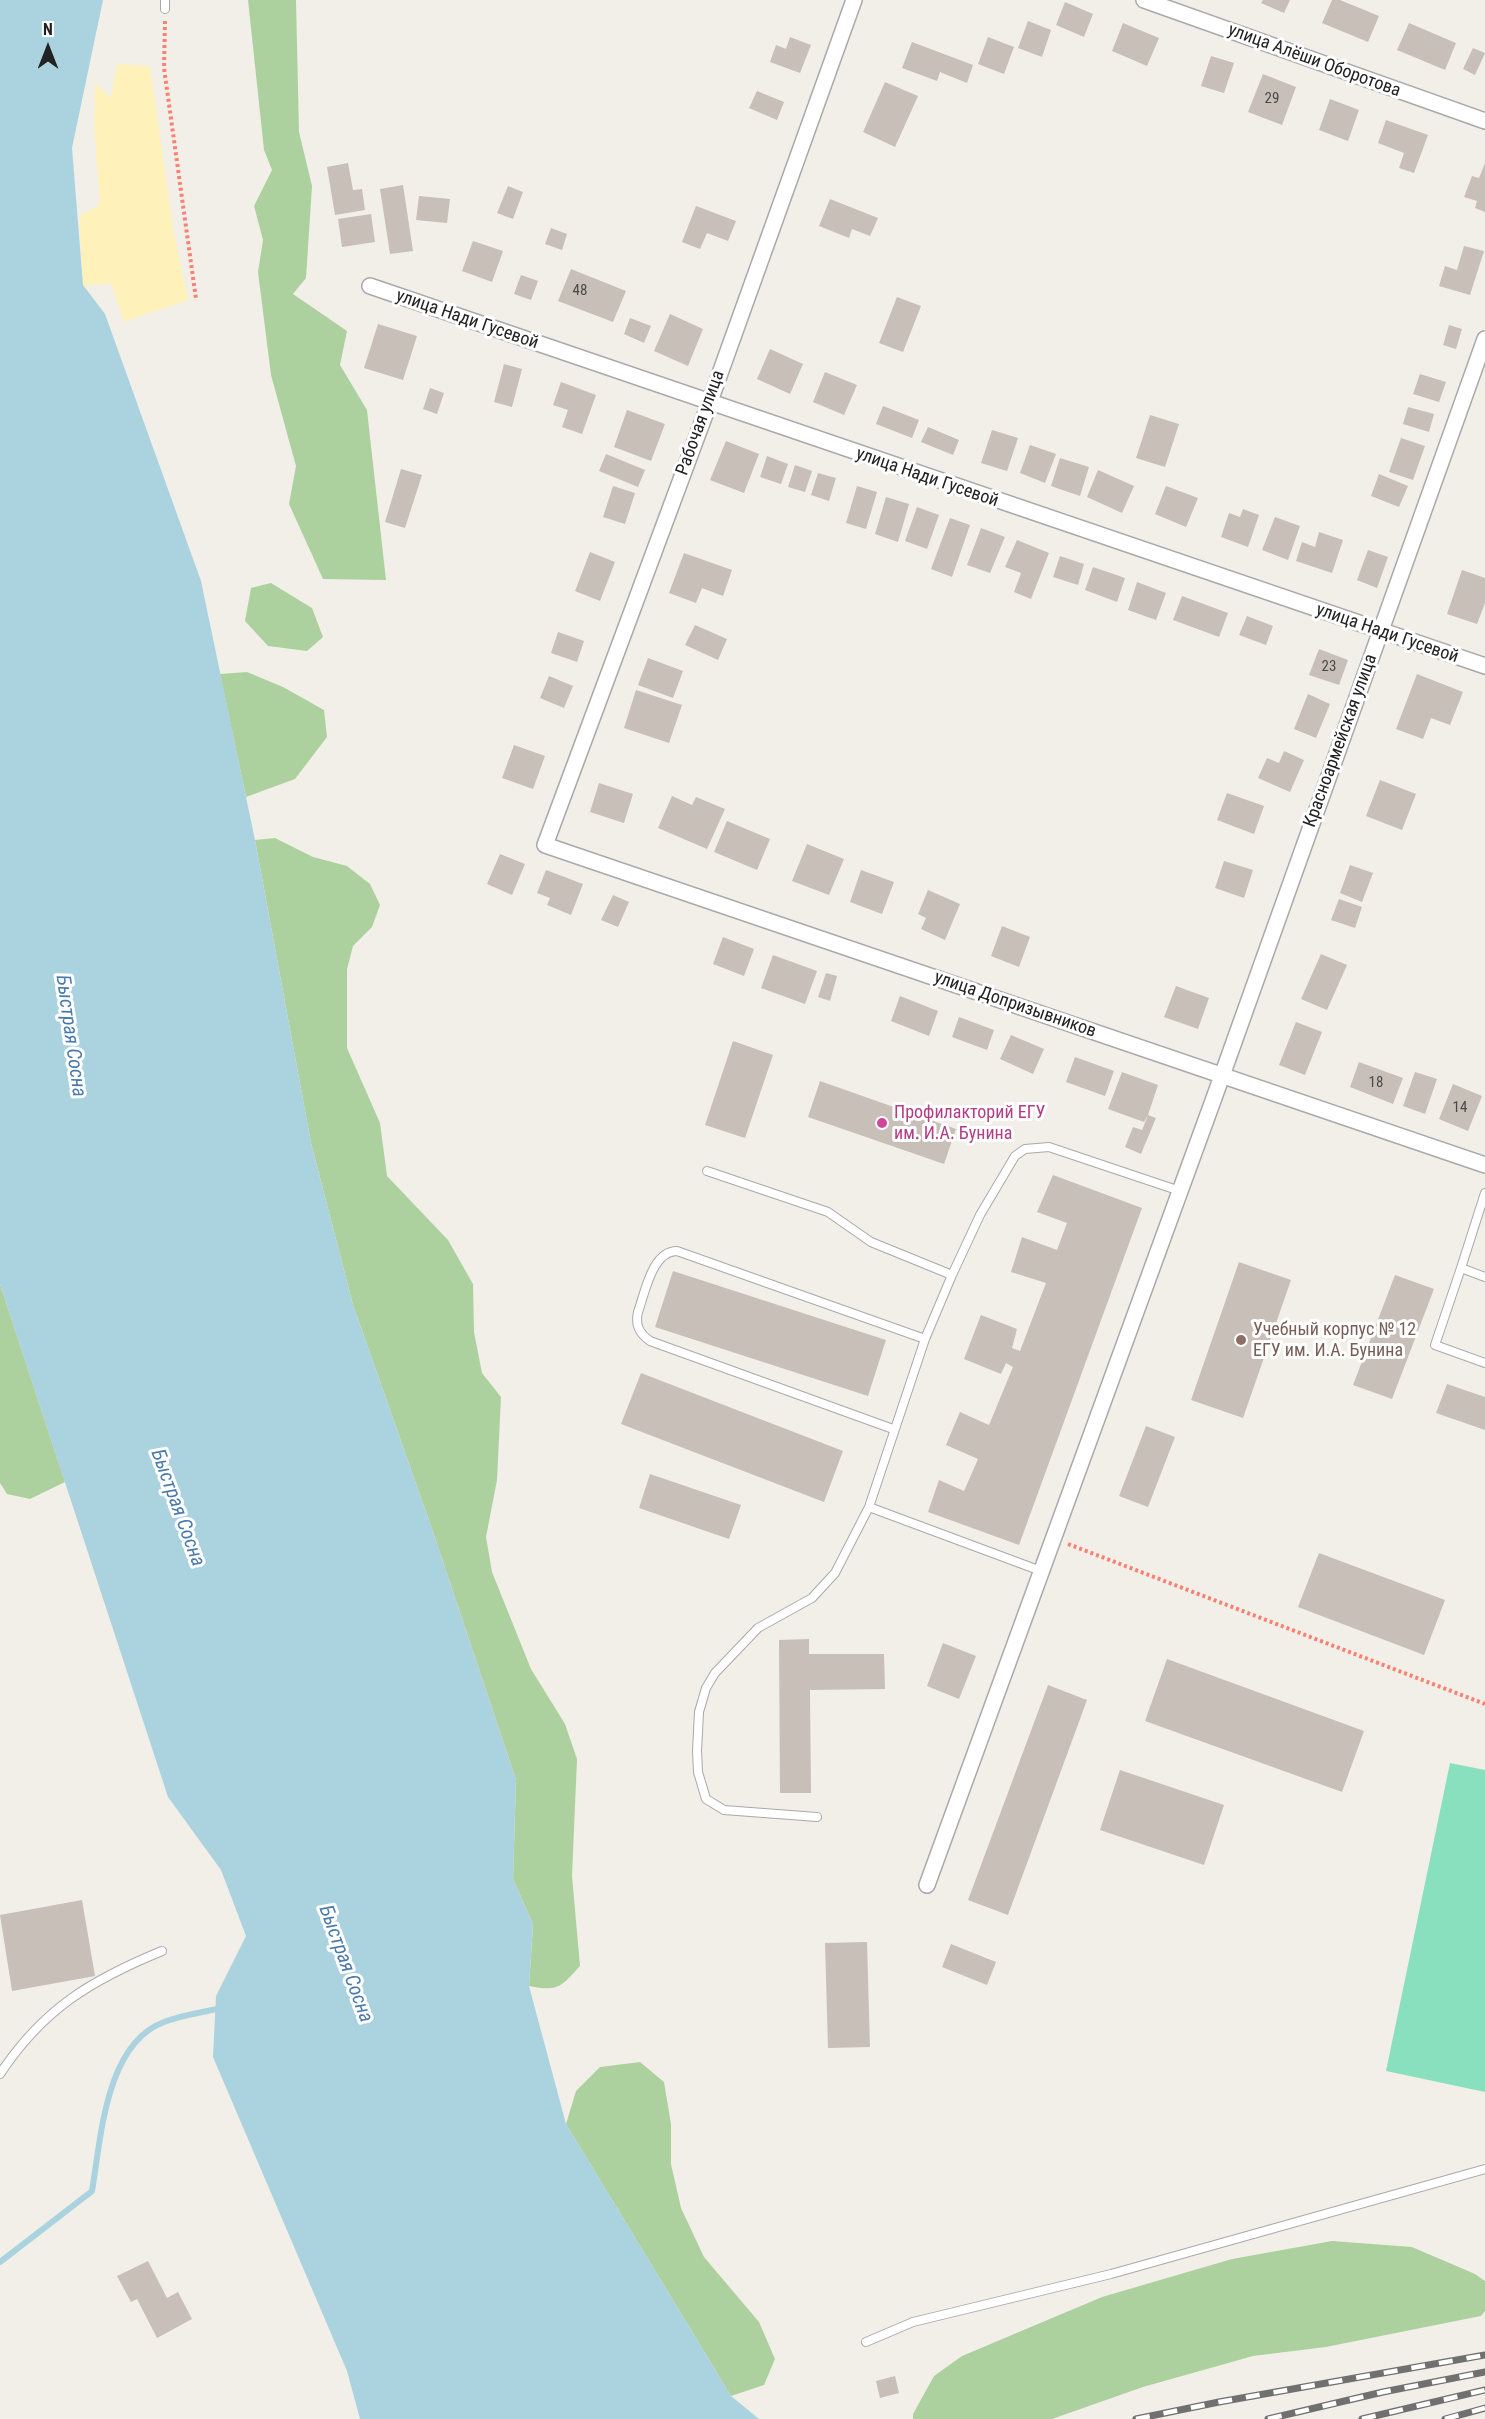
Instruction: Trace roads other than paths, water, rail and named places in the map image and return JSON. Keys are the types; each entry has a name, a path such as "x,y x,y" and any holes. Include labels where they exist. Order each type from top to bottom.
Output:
{"street":[{"name":"Рабочая улица","path":"544,845 709,404 854,0"},
{"name":"улица Алёши Оборотова","path":"1144,0 1485,121"},
{"name":"улица Нади Гусевой","path":"370,286 709,404 1485,666"},
{"name":"Красноармейская улица","path":"927,1885 1222,1075 1485,339"},
{"name":"улица Допризывников","path":"544,845 1485,1165"}],"lane":[{"path":"817,1817 724,1810 711,1804 706,1799 698,1772 699,1712 706,1688 715,1673 758,1628 812,1598 826,1585 869,1507 893,1429 925,1339 980,1215 1015,1156 1025,1149 1049,1147 1061,1149 1180,1191"},
{"path":"707,1171 828,1212 871,1242 952,1275"},
{"path":"1485,1193 1435,1345 1485,1363"},
{"path":"893,1429 650,1341 640,1332 636,1320 638,1312 660,1259 668,1252 677,1251 925,1339"},
{"path":"1461,1268 1485,1277"},
{"path":"869,1507 1041,1571"},
{"path":"0,2074 15,2052 54,2011 109,1973 162,1951"},
{"path":"866,2342 913,2322 1111,2274 1485,2169"}],"water":[{"name":"Быстрая Сосна","path":"0,0 103,0 72,148 83,285 105,314 201,581 255,840 311,1143 353,1305 433,1532 516,1780 513,1879 533,1924 529,1986 566,2124 731,2396 759,2419 360,2419 347,2371 213,2057 216,1996 246,1936 221,1870 168,1797 0,1284"}],"waterway":[{"path":"0,2262 92,2191 109,2095 129,2050 144,2033 164,2022 222,2008"}],"railway":[{"path":"1136,2419 1485,2355"},
{"path":"1268,2419 1383,2392 1485,2372"},
{"path":"1362,2419 1485,2390"},
{"path":"1445,2419 1485,2408"}],"place":[{"name":"Профилакторий ЕГУ им. И.А. Бунина","path":"882,1123"},
{"name":"Учебный корпус № 12 ЕГУ им. И.А. Бунина","path":"1241,1340"}]}
